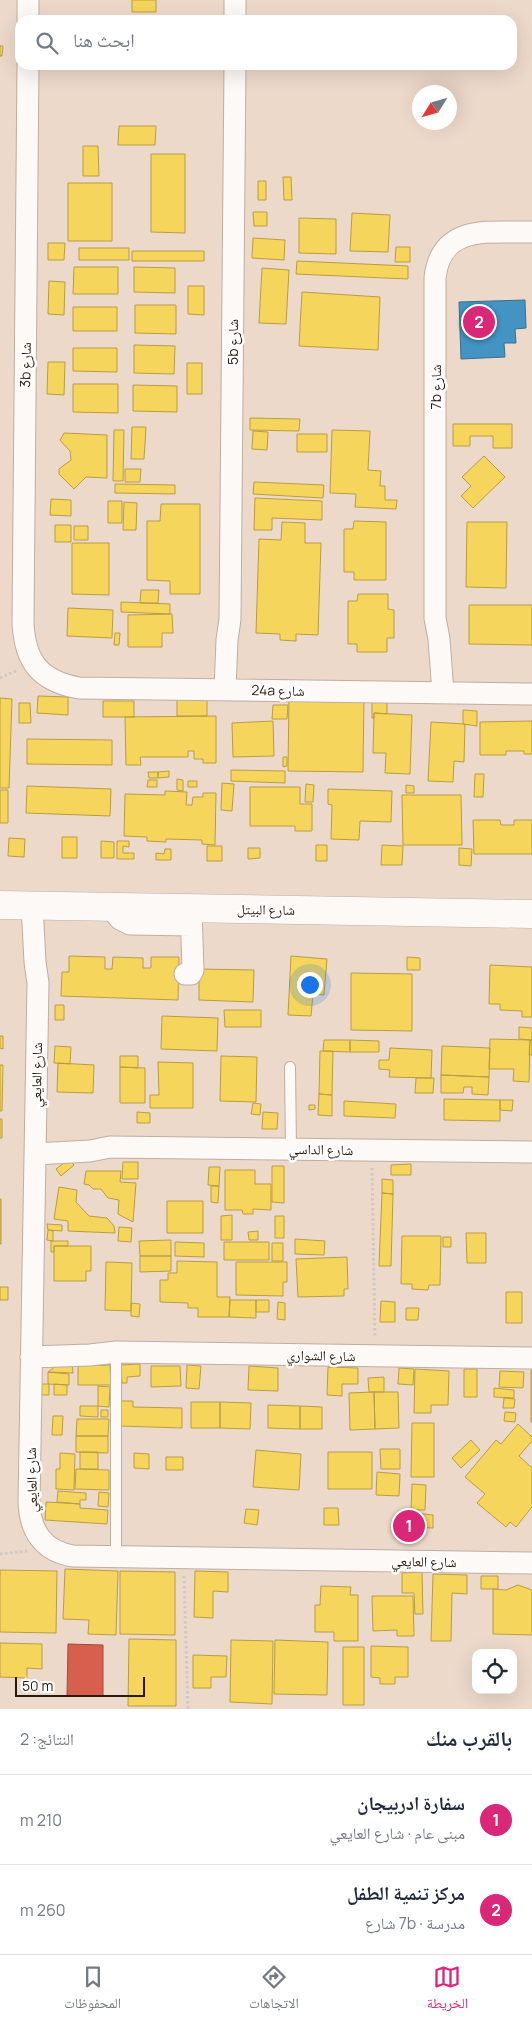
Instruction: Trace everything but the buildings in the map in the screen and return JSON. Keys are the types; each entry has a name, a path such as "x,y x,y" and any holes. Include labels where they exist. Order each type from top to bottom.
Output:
{"street":[{"path":"28,0 28,15"},
{"path":"235,0 235,15"},
{"name":"3b شارع","path":"28,70 22,624 23,637 32,664"},
{"name":"5b شارع","path":"232,690 227,640 230,619 235,70"},
{"name":"7b شارع","path":"435,692 431,639 435,618 436,265 442,252 451,243 463,236 476,233 532,232"},
{"name":"24a شارع","path":"32,664 53,680 79,688 532,694"},
{"name":"شارع البيتل","path":"0,905 110,907 191,916 532,914"},
{"name":"شارع العايعي","path":"40,906 35,962 38,983 29,1502 36,1531 50,1548 61,1554 73,1556 532,1563"},
{"path":"184,974 191,974 193,970 191,916"},
{"name":"شارع الداسي","path":"35,1146 90,1150 110,1147 532,1152"},
{"name":"شارع الشواري","path":"32,1350 90,1355 113,1352 532,1358"}],"lane":[{"path":"290,1067 291,1149"},
{"path":"113,1352 116,1557"}],"path":[{"path":"372,1150 376,1356"},
{"path":"184,1558 188,1709"}],"place":[{"name":"مركز تنمية الطفل","path":"479,322"},
{"name":"سفارة ادربيجان","path":"409,1526"}]}
